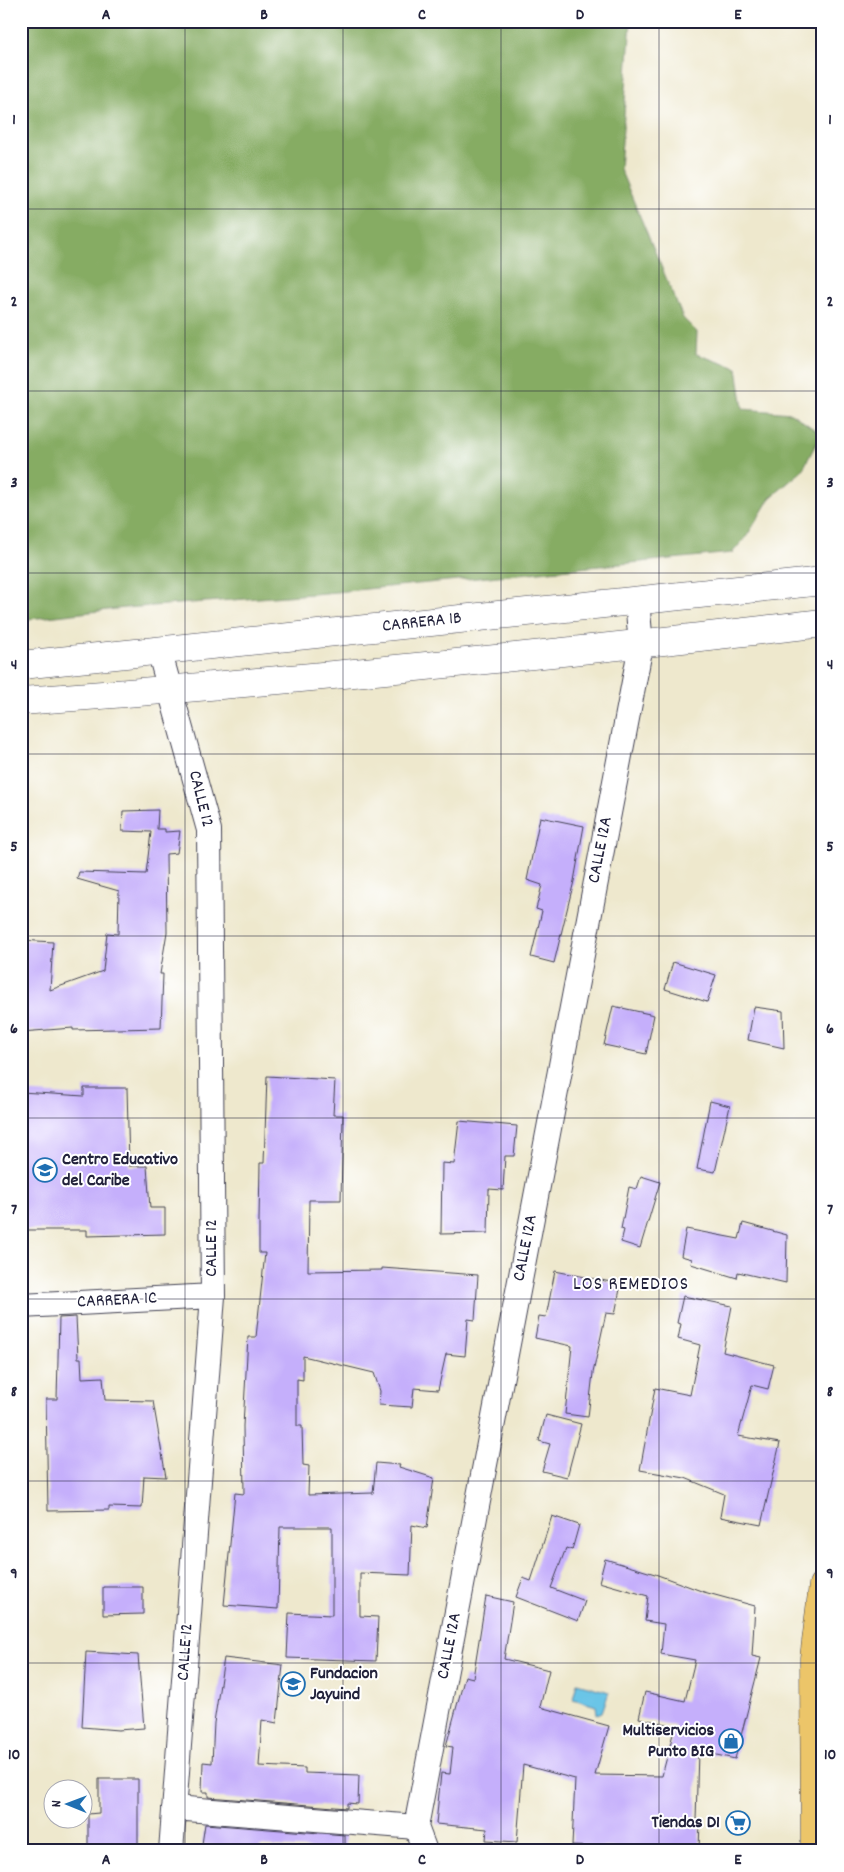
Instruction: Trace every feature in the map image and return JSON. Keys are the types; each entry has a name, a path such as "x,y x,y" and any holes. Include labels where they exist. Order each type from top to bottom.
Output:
{"highway":[{"path":"816,1851 818,1657 823,1585"}],"street":[{"name":"CARRERA 1B","path":"21,665 823,581"},
{"name":"CALLE 12A","path":"416,1827 640,645 637,600"},
{"path":"21,702 170,691 640,645 823,623"},
{"name":"CALLE 12","path":"158,650 209,830 213,1296 171,1851"},
{"name":"CARRERA 1C","path":"21,1306 213,1296"},
{"path":"174,1808 416,1827 425,1851"}],"green space":[{"path":"21,21 631,21 620,169 683,318 697,332 696,354 737,368 743,409 791,413 821,434 802,471 770,498 747,536 732,553 326,593 125,608 21,620"}],"water":[{"path":"577,1683 609,1692 602,1712 597,1714 596,1706 573,1699"}],"building":[{"path":"158,810 157,829 165,829 165,832 180,831 177,853 166,854 167,932 160,974 163,974 161,1028 73,1030 73,1028 21,1032 21,940 53,942 50,990 103,971 107,933 118,934 119,891 77,879 79,872 146,874 151,832 122,831 123,811"},
{"path":"540,817 584,826 574,881 554,963 531,957 542,911 536,909 542,885 527,880"},
{"path":"673,962 716,975 707,1002 665,989"},
{"path":"613,1006 654,1015 646,1054 604,1045"},
{"path":"754,1007 783,1011 784,1048 748,1040"},
{"path":"267,1076 335,1080 333,1115 343,1115 341,1200 309,1200 308,1271 382,1270 382,1268 478,1275 475,1320 468,1319 465,1356 446,1354 438,1390 414,1388 412,1407 379,1405 380,1391 374,1373 303,1356 303,1380 297,1379 297,1426 302,1426 303,1465 309,1466 308,1495 373,1493 376,1463 400,1465 399,1467 434,1478 427,1528 412,1525 410,1575 360,1573 360,1616 378,1617 376,1661 287,1658 289,1613 332,1615 332,1527 280,1527 278,1609 224,1605 235,1493 244,1494 243,1426 248,1337 256,1337 265,1253 259,1253 259,1220 260,1163 264,1163"},
{"path":"84,1088 127,1088 129,1166 147,1166 150,1208 165,1208 165,1234 87,1236 87,1230 21,1230 21,1092 84,1096"},
{"path":"710,1101 730,1106 715,1172 697,1169"},
{"path":"459,1121 517,1126 514,1156 505,1156 503,1190 489,1189 488,1233 441,1234 442,1163 454,1164"},
{"path":"641,1176 660,1182 640,1248 621,1242 624,1230 621,1229 629,1187 637,1189"},
{"path":"743,1223 787,1235 786,1283 738,1272 737,1278 691,1264 692,1259 681,1256 686,1229 739,1239"},
{"path":"555,1271 621,1284 615,1314 606,1313 593,1373 588,1417 565,1414 572,1346 535,1338 539,1316 546,1317"},
{"path":"683,1296 732,1306 723,1352 774,1365 768,1389 752,1385 738,1436 780,1443 761,1525 720,1517 724,1494 685,1478 640,1470 655,1388 690,1395 700,1345 678,1339 681,1324 677,1323"},
{"path":"76,1317 78,1358 81,1358 82,1378 103,1377 105,1400 153,1401 166,1477 144,1476 142,1508 109,1507 109,1510 48,1511 46,1399 57,1399 59,1318"},
{"path":"546,1415 581,1424 567,1477 542,1471 550,1444 539,1441"},
{"path":"552,1516 579,1525 572,1550 566,1548 551,1588 585,1601 578,1621 516,1597 523,1578 531,1581"},
{"path":"605,1559 655,1574 704,1592 755,1606 752,1656 761,1658 735,1759 698,1751 696,1820 700,1820 699,1851 572,1846 575,1779 523,1765 517,1842 486,1840 487,1829 436,1824 441,1773 450,1774 453,1747 446,1746 465,1676 473,1678 486,1596 513,1602 504,1659 549,1670 540,1707 609,1726 595,1775 662,1776 675,1726 639,1718 645,1692 685,1701 695,1660 661,1654 664,1624 645,1621 648,1596 599,1582"},
{"path":"103,1587 143,1587 143,1614 103,1615"},
{"path":"86,1652 138,1655 144,1728 118,1730 82,1727"},
{"path":"224,1658 283,1665 277,1723 262,1720 259,1766 305,1768 305,1773 359,1775 358,1804 347,1803 347,1808 208,1797 208,1792 202,1792 203,1762 212,1763 214,1723"},
{"path":"99,1779 138,1779 138,1851 88,1851 88,1830 92,1830 92,1814 99,1813"},
{"path":"205,1824 345,1835 345,1851 260,1846 259,1851 255,1851 202,1844"}],"place":[{"name":"Centro Educativo del Caribe","path":"45,1170"},
{"name":"Fundacion Jayuind","path":"293,1684"},
{"name":"Multiservicios Punto BIG","path":"731,1741"},
{"name":"Tiendas D1","path":"738,1823"}],"district":[{"name":"LOS REMEDIOS","path":"631,1285"}]}
